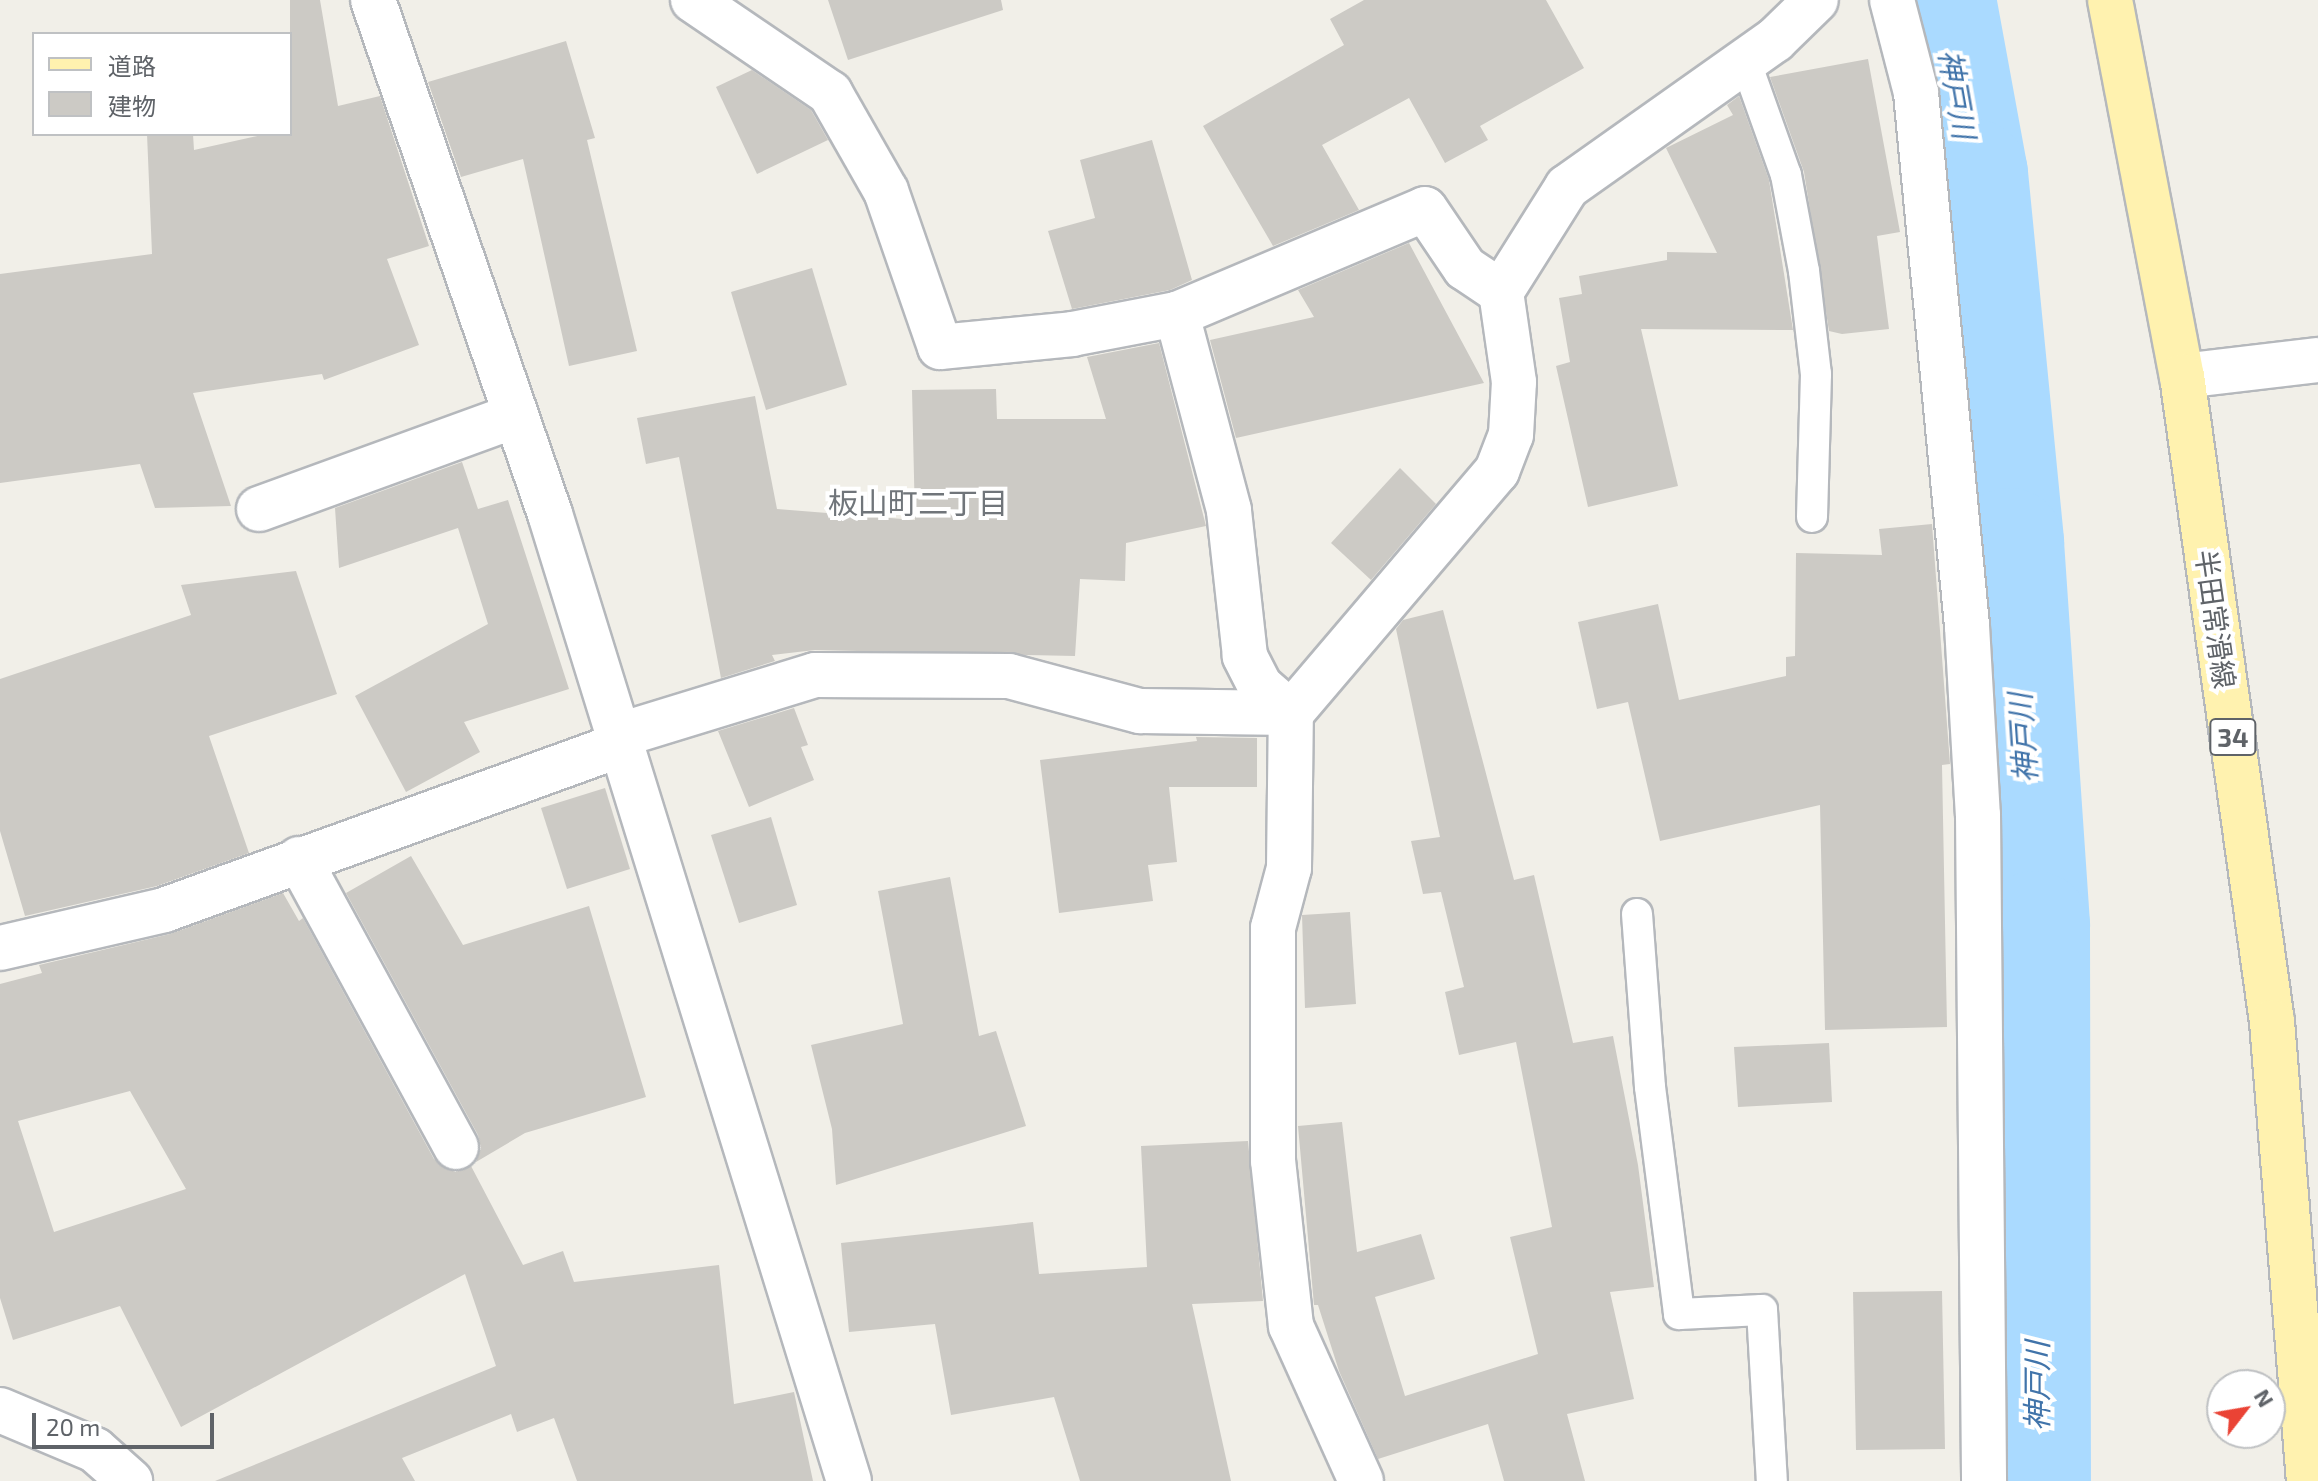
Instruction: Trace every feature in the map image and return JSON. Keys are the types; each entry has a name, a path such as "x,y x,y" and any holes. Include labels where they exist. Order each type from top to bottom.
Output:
{"main road":[{"name":"半田常滑線","path":"2110,0 2182,376 2272,1022 2309,1481"}],"street":[{"path":"373,0 515,416 621,740 849,1481"},
{"path":"693,0 830,93 886,191 940,347 1072,334 1177,314 1425,209 1465,268 1501,292"},
{"path":"1361,1481 1291,1326 1273,1161 1273,928 1289,868 1291,713 1497,471 1511,435 1514,382 1501,292 1567,187 1745,60 1816,0"},
{"path":"1892,0 1916,93 1968,642 1978,815 1984,1481"},
{"path":"1177,314 1229,510 1245,656 1260,686 1291,713"},
{"path":"2182,376 2318,360"},
{"path":"259,509 515,416"},
{"path":"0,948 164,910 621,740 815,675 1009,676 1140,711 1291,713"},
{"path":"299,859 456,1147"},
{"path":"0,1410 95,1450 130,1481"}],"lane":[{"path":"1745,60 1786,175 1804,271 1816,374 1812,517"},
{"path":"1637,914 1650,1087 1679,1314 1762,1310 1772,1481"}],"building":[{"path":"290,0 320,0 338,106 380,96 429,246 387,259 419,345 324,380 322,374 193,393 231,506 155,508 140,464 0,483 0,274 152,254 147,136 193,136 194,150 257,136 292,136"},
{"path":"828,0 1001,0 1003,10 848,60"},
{"path":"1364,0 1546,0 1584,68 1480,126 1488,140 1445,163 1409,98 1322,145 1359,210 1273,246 1203,126 1344,45 1330,19"},
{"path":"566,41 595,138 587,140 637,351 569,366 523,159 461,177 428,82"},
{"path":"1868,59 1900,232 1877,236 1889,329 1842,334 1829,331 1804,172 1770,77"},
{"path":"752,70 811,110 828,140 757,174 716,87"},
{"path":"1739,96 1769,180 1793,330 1641,329 1678,486 1588,507 1556,366 1570,362 1559,298 1582,294 1579,276 1667,260 1667,252 1717,253 1666,148 1733,115 1727,105"},
{"path":"1152,140 1192,280 1170,290 1072,309 1048,231 1095,218 1080,160"},
{"path":"1409,243 1484,383 1236,438 1210,340 1314,317 1298,290"},
{"path":"812,268 847,385 766,410 731,292"},
{"path":"1159,343 1206,526 1126,543 1125,581 1080,579 1075,656 815,650 772,655 775,661 721,678 679,457 646,464 637,418 755,396 777,509 915,520 912,390 996,389 997,419 1106,419 1087,357"},
{"path":"462,462 478,509 508,500 569,689 464,722 480,752 406,792 355,696 488,624 458,528 339,568 335,508"},
{"path":"1400,468 1436,504 1371,580 1331,543"},
{"path":"1932,524 1950,764 1942,765 1947,1027 1825,1030 1820,805 1660,841 1628,702 1597,709 1578,622 1658,604 1679,700 1786,676 1786,657 1795,656 1796,553 1882,555 1879,529"},
{"path":"296,571 337,694 209,736 249,853 157,886 25,916 0,831 0,679 191,615 181,585"},
{"path":"1443,610 1514,880 1534,875 1573,1043 1613,1036 1638,1165 1654,1287 1610,1292 1634,1399 1567,1414 1585,1481 1504,1481 1488,1424 1378,1459 1339,1371 1318,1305 1314,1305 1298,1126 1342,1122 1357,1252 1421,1234 1435,1279 1375,1297 1405,1396 1538,1354 1510,1237 1552,1227 1516,1042 1459,1055 1445,992 1464,987 1441,892 1423,894 1411,841 1440,837 1396,629 1403,620"},
{"path":"794,708 808,745 801,747 814,780 749,807 718,731"},
{"path":"1196,737 1257,738 1257,787 1169,787 1177,862 1148,865 1153,901 1059,913 1040,760 1197,741"},
{"path":"605,788 630,869 567,889 541,808"},
{"path":"771,817 797,905 739,923 711,835"},
{"path":"411,856 463,945 589,906 646,1097 525,1133 476,1162 481,1148 478,1135 346,893"},
{"path":"950,877 979,1036 996,1031 1026,1126 836,1185 832,1129 811,1045 903,1024 878,891"},
{"path":"283,893 299,921 303,918 434,1159 455,1172 471,1166 523,1265 563,1251 574,1282 719,1265 734,1404 794,1392 813,1481 577,1481 554,1418 517,1432 511,1414 402,1458 415,1481 215,1481 496,1366 465,1274 181,1427 120,1306 13,1340 0,1298 0,984 42,973 39,965 170,934","holes":["130,1091 186,1189 54,1232 18,1121"]},
{"path":"1350,912 1356,1004 1305,1008 1302,915"},
{"path":"1829,1043 1832,1102 1738,1107 1734,1047"},
{"path":"1248,1141 1263,1301 1192,1304 1231,1481 1080,1481 1054,1397 951,1415 935,1324 849,1332 841,1243 1033,1222 1039,1274 1147,1267 1141,1146"},
{"path":"1942,1291 1945,1449 1856,1450 1853,1292"}],"waterway":[{"name":"神戸川","path":"1941,0 1973,174 2009,543 2035,926 2036,1481"}],"district":[{"name":"板山町二丁目","path":"918,502"}]}
